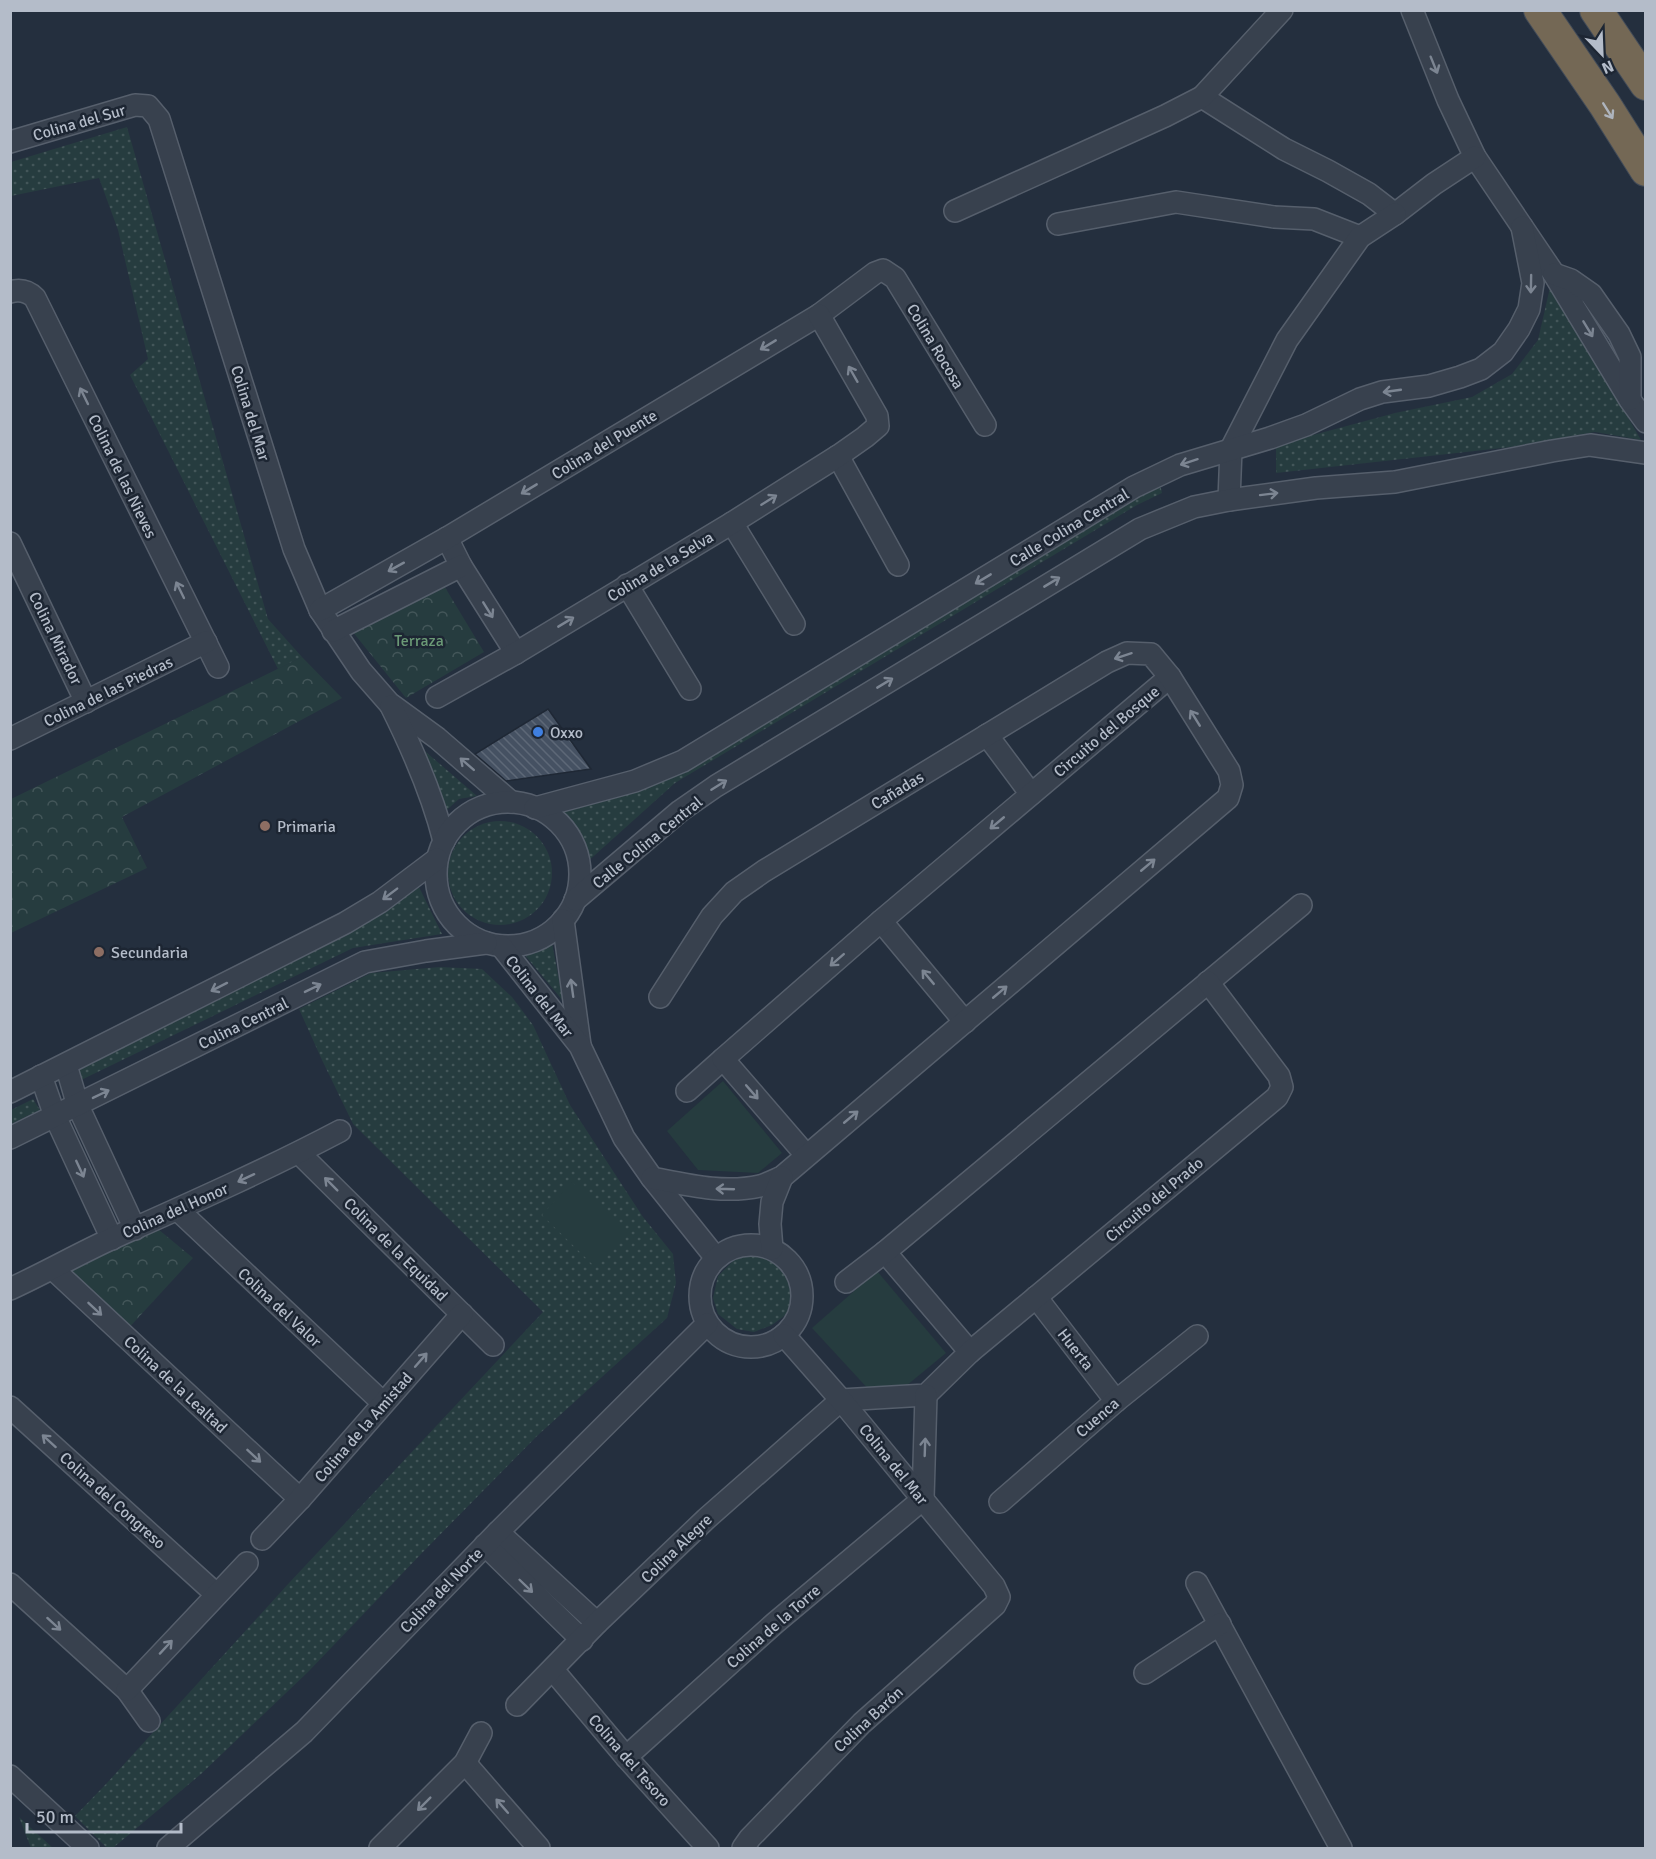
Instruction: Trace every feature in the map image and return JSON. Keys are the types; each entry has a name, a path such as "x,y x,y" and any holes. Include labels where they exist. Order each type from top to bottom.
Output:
{"highway":[{"path":"1540,10 1646,170"},
{"path":"1596,10 1646,84"}],"street":[{"path":"955,211 1202,98 1282,10"},
{"path":"1412,10 1448,100 1475,158 1554,274 1630,400 1646,422"},
{"path":"1202,98 1284,149 1369,195 1395,214"},
{"name":"Colina del Sur","path":"10,142 135,105 148,106"},
{"name":"Colina del Mar","path":"148,106 159,119 294,549 320,610 361,671 389,702 437,738 511,802"},
{"path":"1229,500 1231,449 1287,340 1360,237 1475,158"},
{"path":"1058,224 1176,202 1274,218 1314,219 1360,237"},
{"name":"Calle Colina Central","path":"536,808 635,781 683,761 1134,487 1180,465 1306,425 1360,399 1382,392 1429,386 1481,369 1503,352 1519,329 1528,309 1533,283 1522,227"},
{"name":"Colina del Puente","path":"320,610 447,538 819,315 875,273 883,270"},
{"name":"Colina Rocosa","path":"883,270 895,278 985,425"},
{"name":"Colina de las Nieves","path":"16,291 29,293 35,298 218,667"},
{"name":"Colina de la Selva","path":"438,697 516,653 732,523 838,456 878,426 878,416 819,315"},
{"name":"Calle Colina Central","path":"575,900 680,811 716,786 1140,529 1194,507 1229,500 1316,488 1395,482 1590,445 1646,453"},
{"path":"838,456 898,565"},
{"path":"732,523 794,624"},
{"path":"447,538 461,566 516,653"},
{"name":"Colina Mirador","path":"10,543 87,702"},
{"path":"333,631 461,566"},
{"path":"627,585 690,689"},
{"name":"Colina de las Piedras","path":"10,739 206,642"},
{"name":"Cañadas","path":"660,997 712,916 734,892 764,871 1107,662 1127,653 1151,654 1170,677"},
{"name":"Circuito del Bosque","path":"652,1178 701,1188 736,1189 762,1186 782,1177 1227,798 1232,785 1229,771 1170,677 881,921 687,1091"},
{"name":"Colina del Mar","path":"389,702 419,763 437,811 440,850"},
{"path":"987,735 1031,794"},
{"path":"10,1092 345,923 380,902 440,850 461,820 484,806 511,802 536,808 554,819 569,836 578,856 580,878 575,900 563,920 546,935 524,944 493,944 467,934 451,919 441,901 436,881 440,850"},
{"path":"846,1282 1301,905"},
{"name":"Colina del Mar","path":"563,920 580,1046"},
{"path":"881,921 965,1022"},
{"name":"Colina del Mar","path":"493,944 580,1046 624,1138 652,1178 716,1258"},
{"name":"Colina Central","path":"10,1138 365,962 426,951 493,944"},
{"name":"Circuito del Prado","path":"926,1395 970,1352 1277,1097 1282,1087 1280,1076 1208,982"},
{"path":"723,1059 806,1155"},
{"path":"66,1065 78,1106 135,1229"},
{"path":"41,1076 55,1116 112,1239"},
{"name":"Colina del Honor","path":"10,1289 112,1239 299,1153 340,1131"},
{"name":"Colina de la Equidad","path":"299,1153 493,1345"},
{"name":"Circuito del Bosque","path":"772,1249 770,1224 772,1202 782,1177"},
{"name":"Colina del Valor","path":"178,1210 383,1403"},
{"path":"743,1245 758,1245 772,1249 794,1268 800,1281 802,1296 800,1310 794,1324 772,1343 758,1347 743,1347 729,1343 707,1324 701,1311 701,1282 707,1269 716,1258 729,1249 743,1245"},
{"path":"885,1252 970,1352"},
{"name":"Colina de la Lealtad","path":"53,1269 300,1499"},
{"name":"Huerta","path":"1036,1297 1116,1401"},
{"name":"Colina de la Amistad","path":"262,1539 300,1499 462,1314"},
{"name":"Colina del Norte","path":"168,1848 304,1732 491,1538 707,1324"},
{"name":"Colina del Mar","path":"784,1335 923,1499 994,1586 999,1597"},
{"name":"Cuenca","path":"1000,1502 1116,1401 1197,1335"},
{"path":"841,1400 926,1395 923,1499"},
{"name":"Colina Alegre","path":"517,1705 597,1623 706,1519 841,1400"},
{"name":"Colina del Congreso","path":"10,1407 216,1594"},
{"name":"Colina de la Torre","path":"626,1757 775,1623 923,1499"},
{"path":"491,1538 597,1623"},
{"path":"491,1538 582,1640"},
{"path":"127,1690 247,1563"},
{"path":"1197,1583 1341,1848"},
{"path":"10,1584 127,1690 149,1721"},
{"name":"Colina Barón","path":"743,1848 750,1838 862,1723 995,1605 999,1597"},
{"path":"1145,1673 1220,1624"},
{"name":"Colina del Tesoro","path":"553,1670 626,1757 708,1848"},
{"path":"380,1848 465,1763 481,1733"},
{"path":"465,1763 538,1848"},
{"path":"10,1776 88,1848"}],"green space":[{"path":"127,127 268,619 302,657 278,669 130,375 148,359 118,230 99,178 11,196 11,162"},
{"path":"1551,283 1641,440 1595,432 1511,447 1276,473 1276,445 1395,413 1472,397 1512,374 1538,340"},
{"path":"1159,480 1162,493 1137,505 675,783 585,864 576,829 556,811 666,777"},
{"name":"Terraza","path":"440,579 484,652 406,698 348,626"},
{"path":"302,657 342,698 122,817 147,868 11,933 11,799"},
{"path":"419,746 477,796 459,799 440,816"},
{"path":"500,821 520,825 537,836 548,853 552,873 548,893 537,910 520,921 500,925 480,921 463,910 452,893 448,873 452,853 463,836 480,825"},
{"path":"417,883 442,934 353,948 77,1082 71,1070 345,936"},
{"path":"552,943 563,1001 524,954"},
{"path":"440,967 482,969 512,997 533,1025 570,1105 643,1217 673,1254 676,1283 667,1318 537,1436 308,1672 201,1774 113,1848 107,1848 75,1816 543,1312 353,1124 299,1009 371,973"},
{"path":"723,1081 782,1153 758,1173 698,1170 667,1131"},
{"path":"33,1099 40,1110 11,1124 11,1110"},
{"path":"572,1182 627,1232 593,1265 542,1215"},
{"path":"158,1229 193,1258 126,1331 66,1273"},
{"path":"755,1253 768,1255 779,1265 790,1279 794,1297 787,1314 772,1325 754,1332 737,1329 718,1314 713,1298 718,1276 735,1259"},
{"path":"877,1271 946,1353 883,1405 812,1328"},
{"path":"19,1817 53,1848 31,1848"}],"building":[{"name":"Oxxo","path":"548,709 591,769 506,781 475,754"}],"place":[{"name":"Oxxo","path":"538,732"},
{"name":"Primaria","path":"265,826"},
{"name":"Secundaria","path":"99,952"}]}
